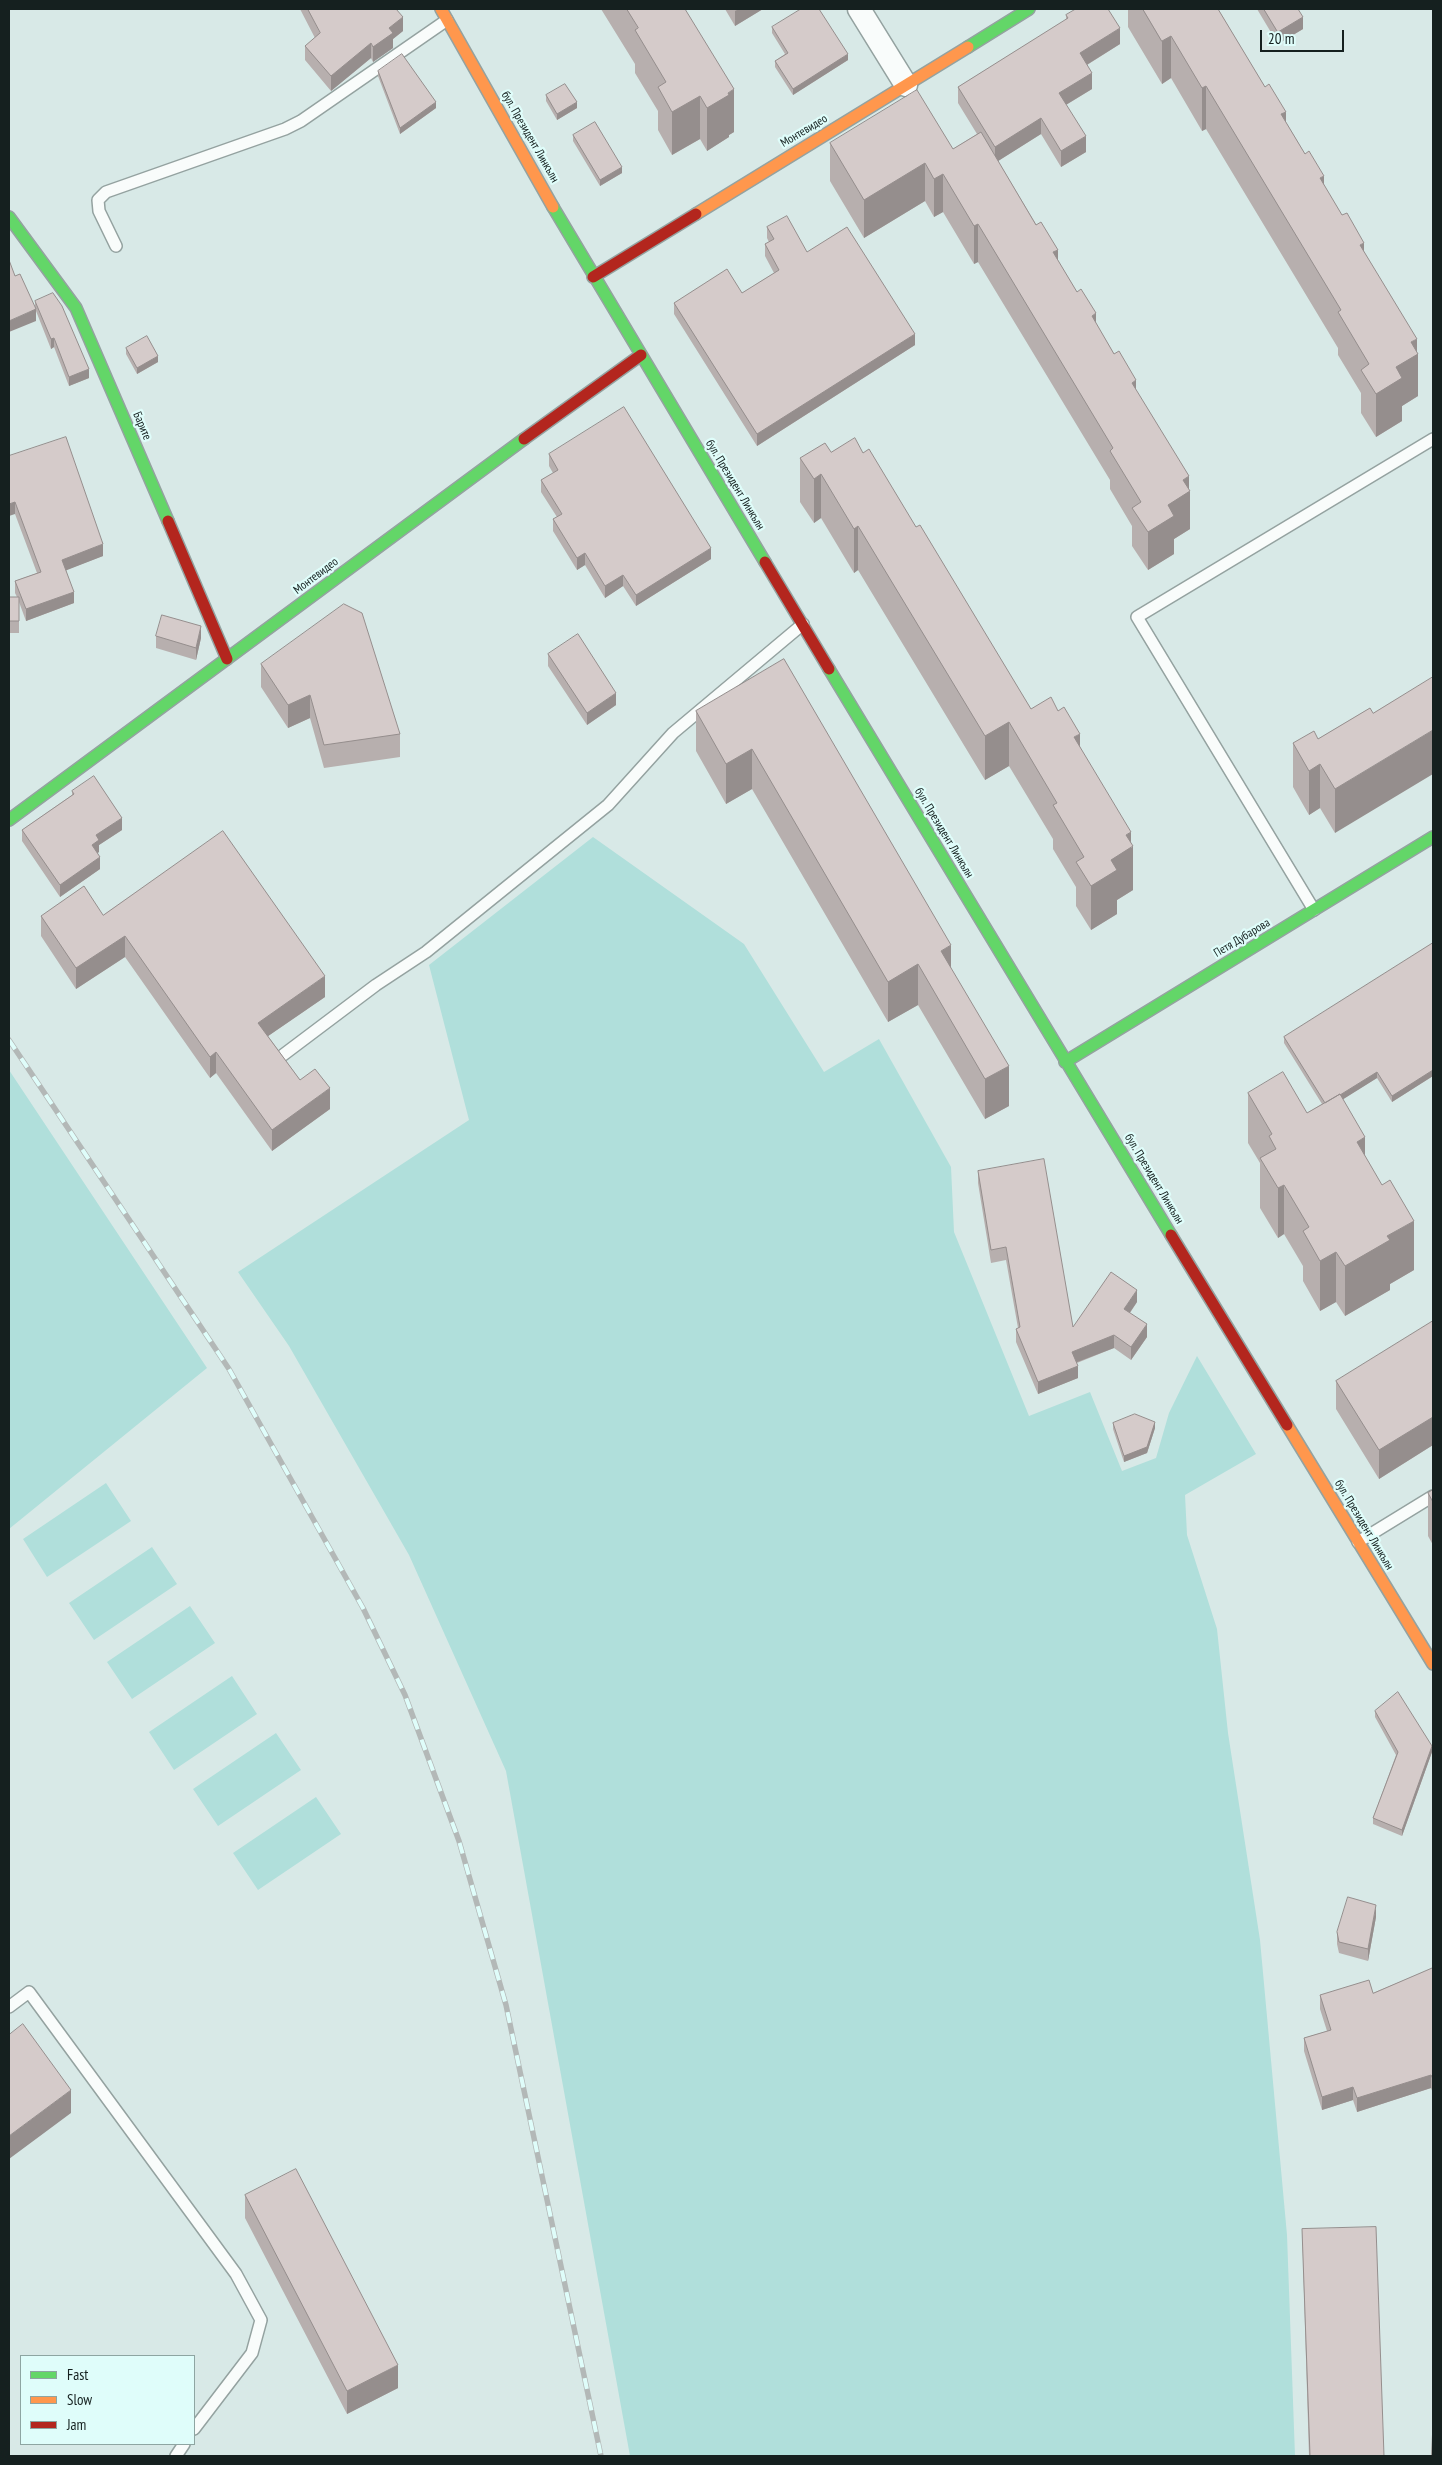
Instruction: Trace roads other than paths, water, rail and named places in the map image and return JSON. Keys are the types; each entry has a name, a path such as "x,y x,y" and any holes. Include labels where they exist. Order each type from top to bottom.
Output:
{"street":[{"name":"бул. Президент Линкълн","path":"441,9 593,277 1065,1062 1433,1664"},
{"path":"859,9 906,85"},
{"name":"Монтевидео","path":"593,277 1029,9"},
{"name":"Барите","path":"9,217 76,308 227,659"},
{"name":"Монтевидео","path":"9,820 598,384 641,355"},
{"name":"Петя Дубарова","path":"1065,1062 1433,837"}],"lane":[{"path":"116,246 99,211 98,200 106,192 285,129 301,121 447,20"},
{"path":"1314,910 1137,617 1433,439"},
{"path":"283,1055 376,985 426,952 608,805 673,732 803,624"},
{"path":"1358,1542 1433,1496"},
{"path":"9,2007 28,1992 236,2274 261,2320 252,2353 195,2429"},
{"path":"176,2456 183,2445"}],"railway":[{"path":"9,1040 229,1369 363,1608 405,1695 459,1841 506,2005 601,2456"}]}
